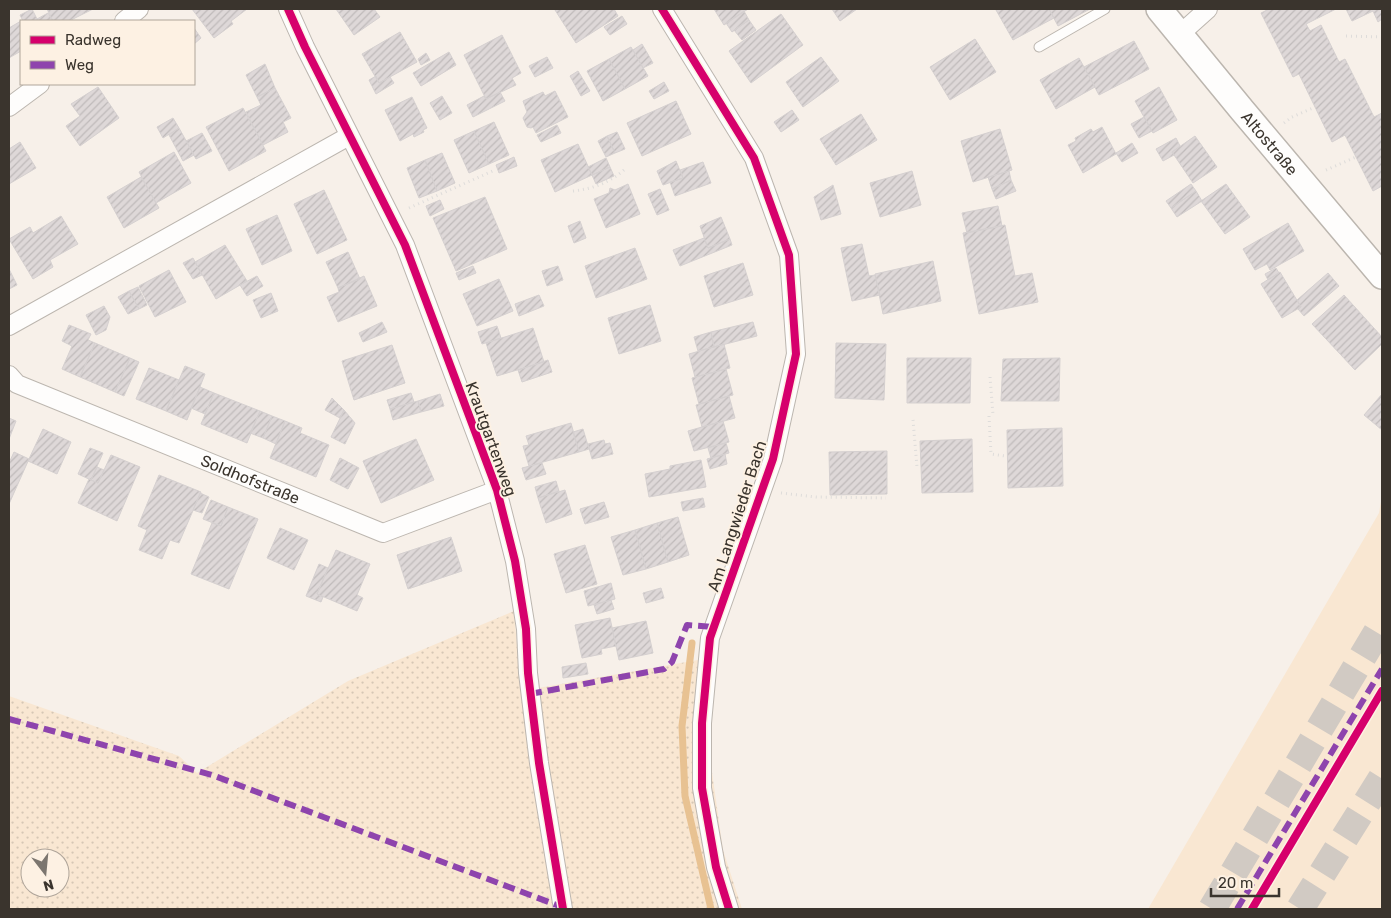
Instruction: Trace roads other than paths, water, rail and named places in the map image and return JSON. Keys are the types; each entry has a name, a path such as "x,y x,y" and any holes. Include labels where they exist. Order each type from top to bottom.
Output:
{"main road":[{"name":"Altostraße","path":"1159,9 1382,276"}],"street":[{"path":"125,20 139,9"},
{"name":"Krautgartenweg","path":"288,9 349,136 405,245 497,490 515,561 526,629 528,672 538,763 563,909"},
{"name":"Am Langwieder Bach","path":"662,9 754,158 789,255 796,354 773,459 710,638 702,723 702,788 716,867 729,909"},
{"path":"1179,35 1208,9"},
{"path":"9,107 39,85"},
{"path":"9,326 349,136"},
{"name":"Soldhofstraße","path":"9,375 17,384 383,533 497,490"}],"lane":[{"path":"1039,48 1105,9"}],"waterway":[{"path":"692,643 682,726 685,796 711,909"}],"tunnel":[{"path":"1212,909 1382,624"},
{"path":"1300,909 1382,778"}]}
